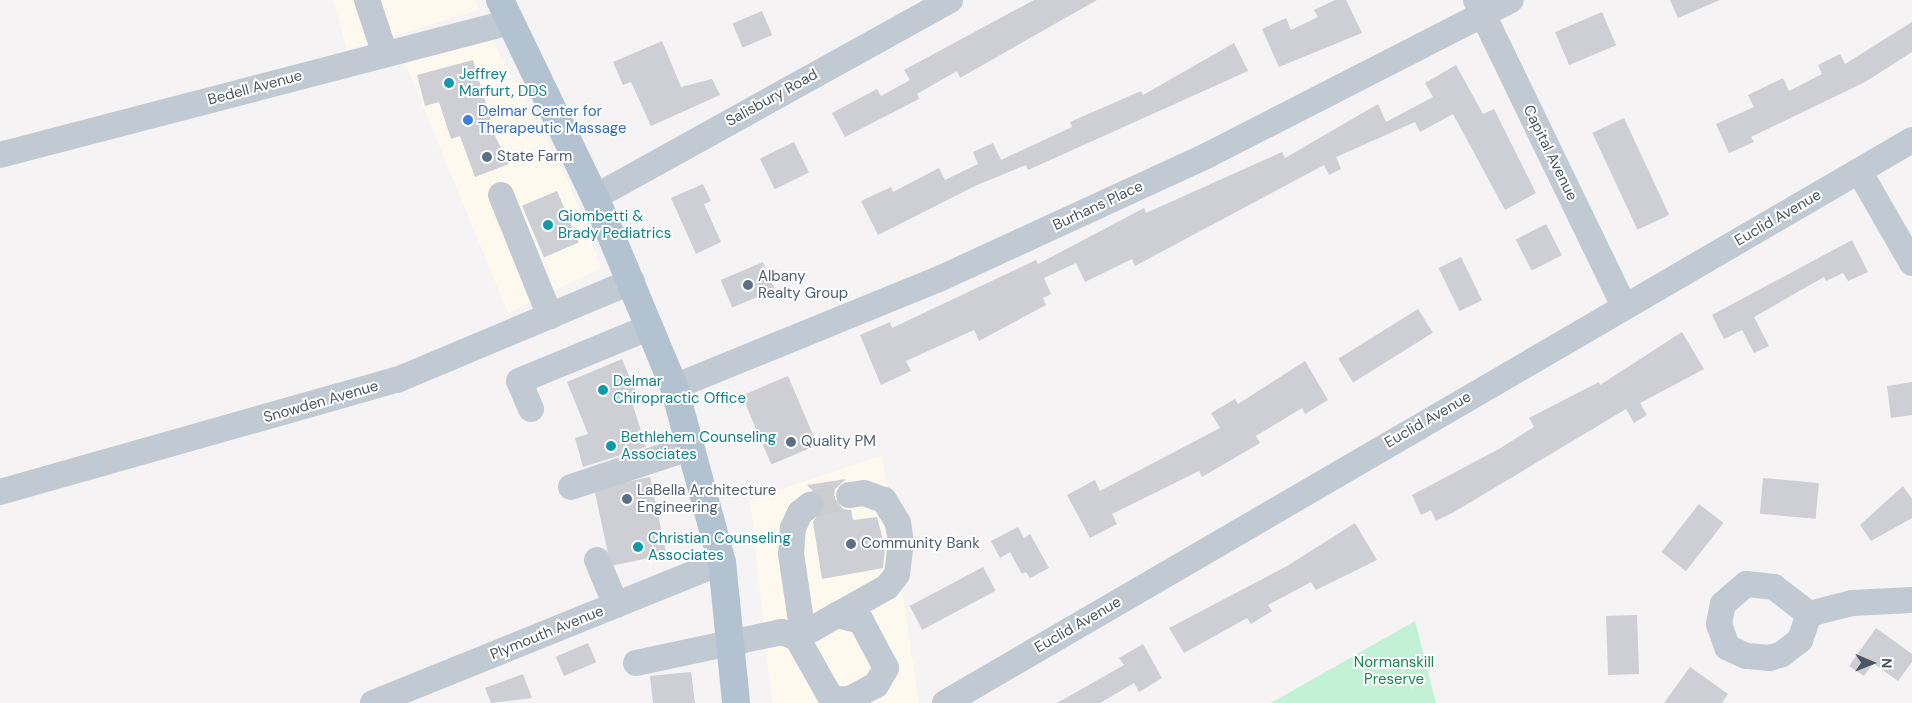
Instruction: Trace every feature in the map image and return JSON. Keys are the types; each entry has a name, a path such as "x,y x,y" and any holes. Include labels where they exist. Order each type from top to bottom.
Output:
{"main road":[{"path":"504,11 595,197 632,281 674,387 722,562 736,703"}],"street":[{"path":"367,0 385,54"},
{"name":"Salisbury Road","path":"595,197 950,0"},
{"name":"Burhans Place","path":"674,387 939,279 1208,155 1478,6 1511,0"},
{"name":"Capital Avenue","path":"1478,6 1624,306"},
{"name":"Bedell Avenue","path":"0,155 385,54 504,11"},
{"name":"Euclid Avenue","path":"945,703 1912,140"},
{"path":"1859,171 1912,263"},
{"path":"501,196 550,316"},
{"name":"Snowden Avenue","path":"0,492 398,380 632,281"},
{"path":"531,409 519,381 650,327"},
{"path":"570,487 692,448"},
{"path":"636,664 782,632 800,636 887,587 897,574 901,542 898,523 884,500 864,492 849,495"},
{"path":"810,505 800,512 793,528 791,554 800,636 831,698 848,700 876,686 886,668 861,621 837,615"},
{"path":"597,560 616,606"},
{"name":"Plymouth Avenue","path":"373,703 722,562"},
{"path":"1809,614 1852,603 1912,600"}],"shaded area":[{"path":"333,0 475,0 479,10 347,50"},
{"path":"492,40 568,181 601,268 508,313 404,60"},
{"path":"882,455 919,703 772,703 750,500"}],"green space":[{"name":"Normanskill Preserve","path":"1415,621 1436,703 1271,703"}],"building":[{"path":"1034,0 1097,0 960,78 957,71 917,94 919,99 845,137 832,113 877,89 881,96 910,80 904,70"},
{"path":"1335,0 1346,0 1362,33 1279,67 1262,29 1286,18 1291,30 1318,17 1314,10"},
{"path":"1670,0 1720,0 1678,18"},
{"path":"762,11 772,35 743,47 733,24"},
{"path":"1602,12 1616,45 1569,65 1555,32"},
{"path":"1912,22 1912,52 1865,82 1751,137 1754,142 1729,153 1716,124 1754,107 1748,95 1783,78 1789,91 1822,74 1818,65 1840,54 1845,64"},
{"path":"662,41 681,87 712,79 720,95 651,126 631,82 623,85 613,62"},
{"path":"1234,43 1248,71 1028,170 1026,165 977,185 878,235 861,201 891,187 893,192 939,168 945,180 978,164 973,152 993,143 1001,160 1072,127 1070,122 1141,91 1143,95"},
{"path":"473,60 496,138 509,164 475,177 460,136 451,139 439,102 425,106 417,75"},
{"path":"1456,65 1483,114 1494,109 1536,193 1505,210 1453,114 1420,132 1415,122 1336,157 1341,169 1329,175 1324,165 1135,266 1132,259 1085,282 1076,263 1044,278 1051,294 1043,298 1046,305 979,341 974,330 906,361 911,371 881,385 860,335 890,322 892,328 1036,260 1038,264 1144,208 1146,213 1282,152 1285,158 1378,104 1386,122 1433,97 1425,83"},
{"path":"1624,118 1669,215 1637,230 1592,133"},
{"path":"794,142 809,173 775,189 760,159"},
{"path":"703,184 711,201 704,204 721,242 696,254 671,198"},
{"name":"Giombetti & Brady Pediatrics","path":"557,191 579,243 544,257 522,206"},
{"path":"1546,224 1562,255 1532,271 1516,239"},
{"path":"1852,240 1868,272 1848,281 1843,273 1826,281 1824,277 1754,317 1769,346 1754,353 1742,330 1724,339 1712,315"},
{"path":"1461,257 1482,300 1460,311 1439,268"},
{"name":"Albany Realty Group","path":"763,262 775,290 732,308 721,280"},
{"path":"1418,309 1433,333 1353,383 1338,359"},
{"path":"1682,332 1704,369 1640,403 1647,415 1634,423 1626,409 1454,512 1436,521 1431,510 1421,515 1412,495 1499,449 1534,427 1529,418 1599,382 1600,385"},
{"path":"622,359 639,399 632,402 646,447 583,467 575,438 588,434 567,382"},
{"path":"1305,361 1328,400 1305,414 1302,408 1256,436 1260,443 1202,477 1199,471 1112,514 1117,524 1090,538 1067,495 1095,480 1100,491 1220,428 1211,413 1235,399 1238,404"},
{"path":"788,376 817,445 771,465 742,396"},
{"path":"1912,382 1912,415 1891,418 1887,386"},
{"path":"650,477 666,554 611,566 594,489"},
{"path":"1763,478 1819,483 1816,519 1760,514"},
{"name":"Community Bank","path":"846,479 835,489 834,497 843,509 851,510 853,520 877,517 885,548 883,568 822,579 813,522 825,503 807,485"},
{"path":"1903,486 1912,499 1912,518 1871,541 1860,525"},
{"path":"1699,504 1723,523 1686,571 1661,552"},
{"path":"1355,523 1377,560 1316,590 1311,582 1268,605 1272,611 1251,624 1247,618 1184,653 1169,628 1287,566"},
{"path":"1018,527 1024,538 1030,534 1049,568 1030,578 1026,572 1022,574 1010,552 1000,558 991,541"},
{"path":"983,567 996,591 922,630 910,606"},
{"path":"1637,615 1639,674 1608,675 1606,616"},
{"path":"1876,628 1912,654 1912,662 1898,681 1873,663 1864,676 1849,666"},
{"path":"588,643 596,662 564,676 556,657"},
{"path":"1143,644 1162,678 1139,692 1134,683 1100,703 1057,703 1124,665 1119,658"},
{"path":"1690,667 1728,694 1722,703 1664,703"},
{"path":"691,672 695,703 653,703 650,676"},
{"path":"523,674 532,698 491,703 485,688"}],"tunnel":[{"path":"810,505 849,495"}],"place":[{"name":"Jeffrey Marfurt, DDS","path":"449,83"},
{"name":"Delmar Center for Therapeutic Massage","path":"468,120"},
{"name":"State Farm","path":"487,157"},
{"name":"Giombetti & Brady Pediatrics","path":"548,225"},
{"name":"Albany Realty Group","path":"748,285"},
{"name":"Delmar Chiropractic Office","path":"603,390"},
{"name":"Quality PM","path":"791,442"},
{"name":"Bethlehem Counseling Associates","path":"611,446"},
{"name":"LaBella Architecture Engineering","path":"627,499"},
{"name":"Community Bank","path":"851,544"},
{"name":"Christian Counseling Associates","path":"638,547"}]}
